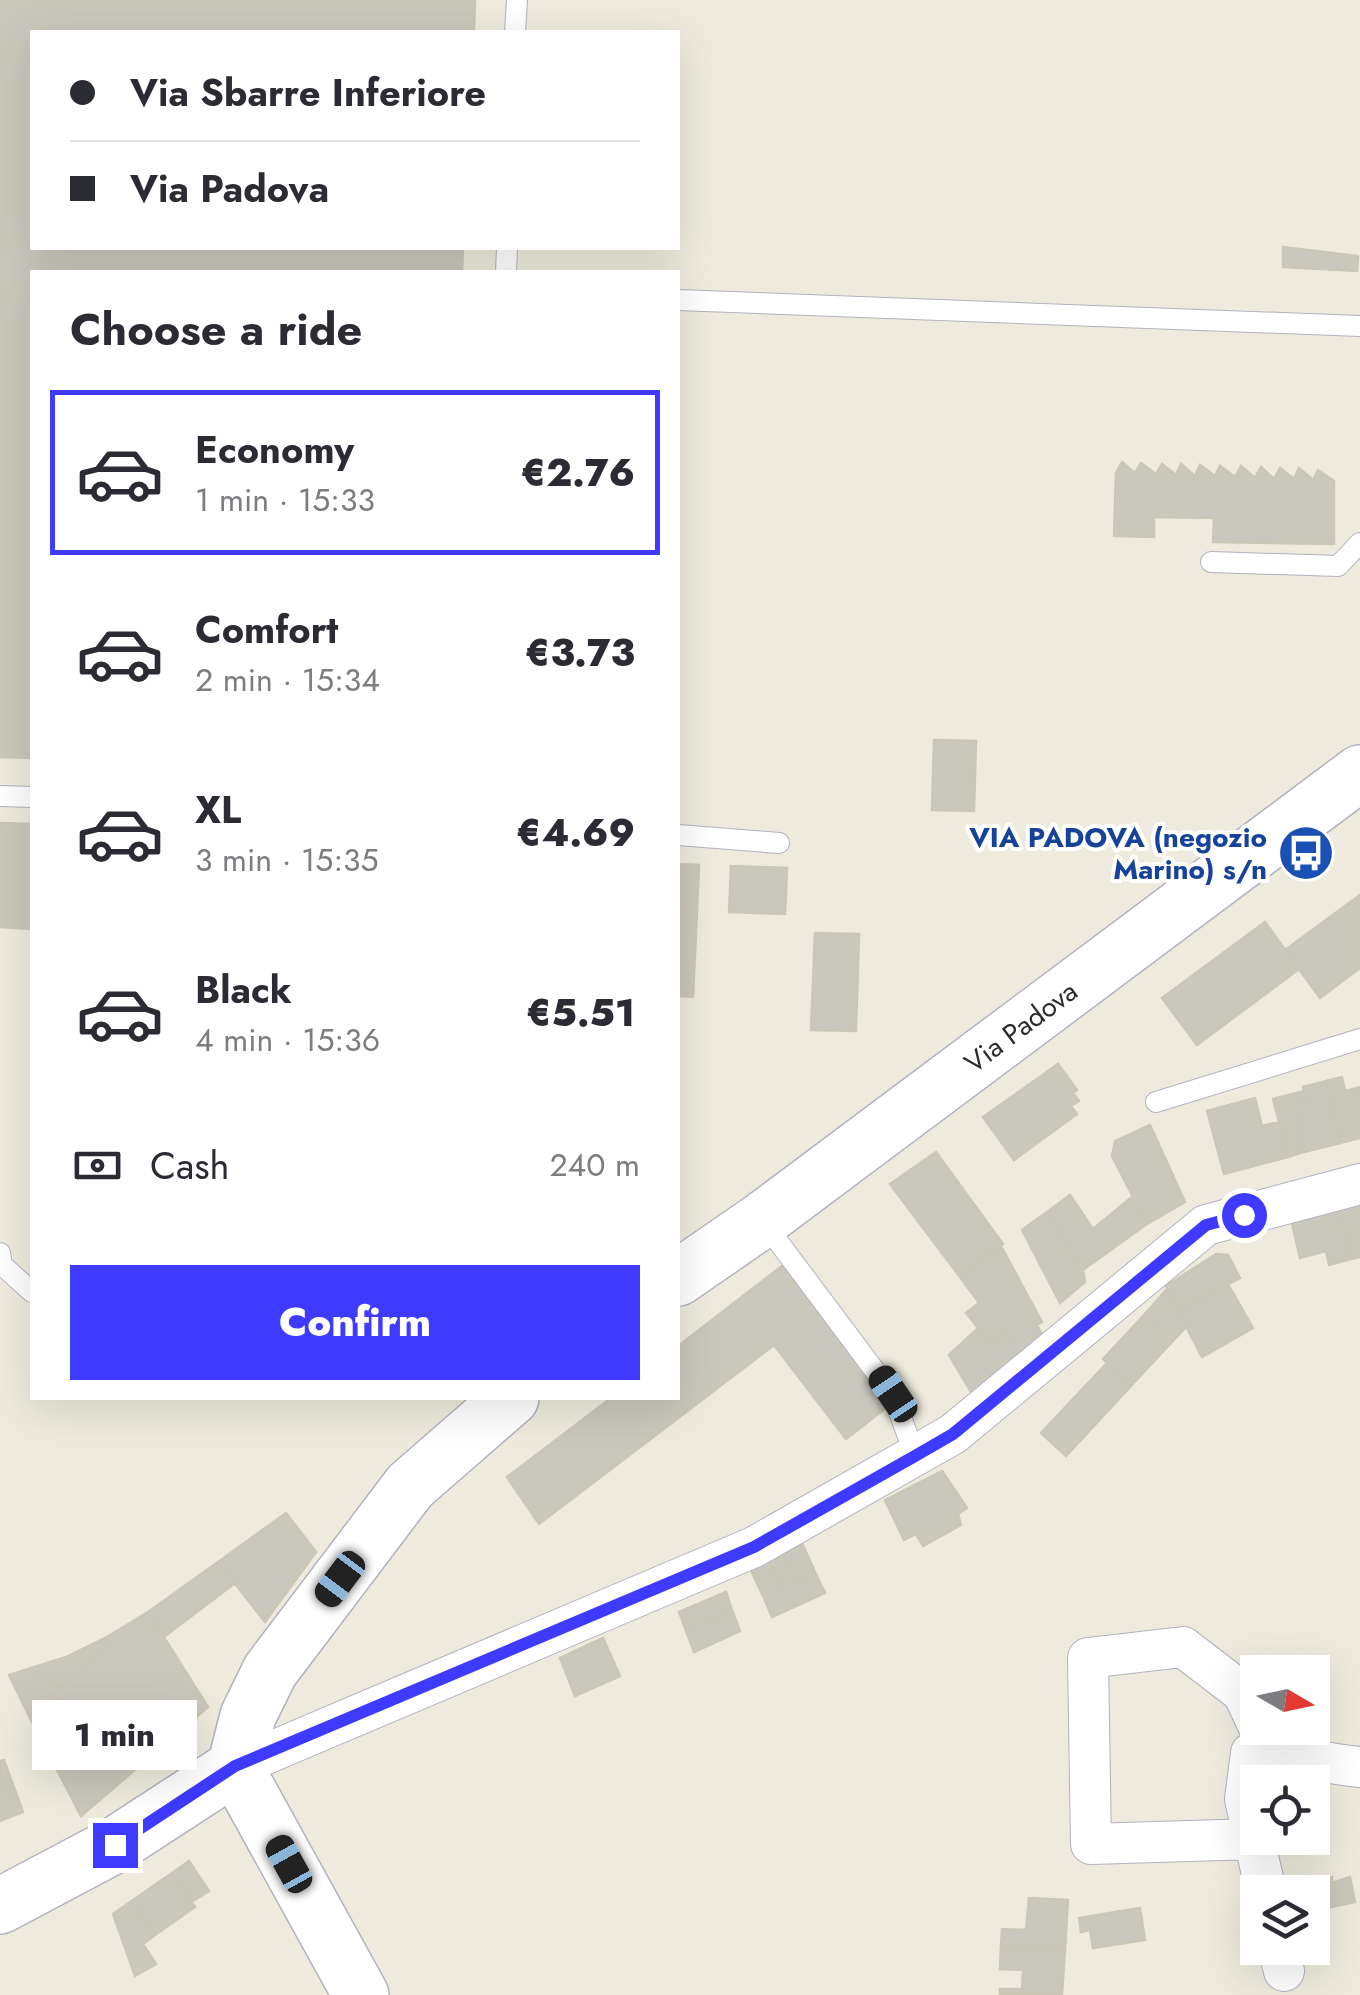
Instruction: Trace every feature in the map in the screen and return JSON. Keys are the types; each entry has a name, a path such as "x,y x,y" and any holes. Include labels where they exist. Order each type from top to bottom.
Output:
{"street":[{"name":"Via Padova","path":"680,1277 762,1220 1360,772"},
{"path":"0,1906 115,1845 235,1766 754,1547 953,1434 1206,1225 1360,1184"},
{"path":"361,1995 235,1766 248,1716 282,1656 410,1486 508,1400"},
{"path":"1240,1691 1183,1647 1088,1658 1091,1844 1240,1839"},
{"path":"1277,1745 1314,1762 1360,1768"}],"lane":[{"path":"515,30 517,0"},
{"path":"680,300 1360,326"},
{"path":"1211,562 1338,566 1360,543"},
{"path":"0,796 30,797"},
{"path":"680,835 778,843"},
{"path":"1156,1102 1360,1039"},
{"path":"762,1220 893,1394 915,1456"},
{"path":"0,1252 2,1265 30,1290"}],"building":[{"path":"0,0 475,0 474,30 30,30 30,250 463,250 462,270 30,270 30,758 0,757"},
{"path":"1283,247 1358,256 1357,271 1283,267"},
{"path":"1122,462 1135,473 1141,463 1156,474 1162,464 1176,475 1181,464 1195,476 1200,465 1215,476 1220,466 1235,477 1241,466 1255,478 1261,467 1274,479 1280,468 1294,479 1299,468 1313,480 1318,470 1334,481 1334,544 1213,542 1214,518 1154,517 1154,537 1114,536 1116,473"},
{"path":"934,740 976,741 974,811 932,810"},
{"path":"0,823 30,824 30,929 0,927"},
{"path":"680,864 699,865 697,911 680,910"},
{"path":"731,866 787,868 785,914 729,912"},
{"path":"1360,895 1360,968 1320,998 1285,950"},
{"path":"680,910 697,911 693,997 680,996"},
{"path":"1265,922 1299,969 1197,1045 1162,998"},
{"path":"815,933 859,934 856,1031 811,1030"},
{"path":"1058,1064 1077,1090 1073,1093 1079,1101 1071,1106 1077,1114 1014,1160 983,1117"},
{"path":"1342,1077 1345,1091 1360,1087 1360,1138 1340,1143 1326,1081"},
{"path":"1326,1081 1340,1143 1304,1152 1295,1103 1307,1100 1303,1087"},
{"path":"1304,1091 1307,1100 1295,1103 1304,1152 1288,1157 1273,1099"},
{"path":"1255,1098 1262,1126 1279,1122 1288,1157 1224,1174 1207,1111"},
{"path":"1150,1125 1185,1202 1147,1224 1112,1156 1115,1141"},
{"path":"936,1152 1003,1244 960,1277 890,1184"},
{"path":"1070,1195 1093,1229 1132,1197 1147,1224 1083,1270 1047,1212"},
{"path":"1360,1198 1360,1257 1351,1259 1338,1203"},
{"path":"1338,1203 1351,1259 1329,1265 1326,1251 1300,1258 1290,1215"},
{"path":"1047,1212 1083,1270 1085,1282 1060,1303 1022,1230"},
{"path":"1001,1246 1042,1322 1037,1325 1044,1338 1024,1355 1005,1329 991,1344 966,1313 979,1303 960,1277"},
{"path":"1216,1254 1228,1255 1240,1278 1178,1311 1166,1286"},
{"path":"782,1266 891,1404 846,1439 774,1345 539,1524 507,1477 608,1400 680,1400 680,1344"},
{"path":"1228,1284 1253,1328 1202,1357 1178,1311"},
{"path":"1167,1289 1186,1327 1171,1343 1144,1315"},
{"path":"1144,1315 1171,1343 1130,1387 1103,1359"},
{"path":"978,1328 991,1344 1005,1329 1024,1355 974,1397 949,1355"},
{"path":"1107,1363 1130,1387 1066,1456 1041,1433"},
{"path":"942,1471 967,1508 958,1514 961,1525 923,1546 916,1534 904,1540 885,1500"},
{"path":"286,1513 316,1552 265,1622 218,1562"},
{"path":"802,1543 815,1572 796,1580 783,1552"},
{"path":"783,1552 796,1580 815,1572 825,1593 772,1617 763,1596 781,1587 769,1558"},
{"path":"769,1558 781,1587 763,1596 750,1568"},
{"path":"218,1562 235,1583 164,1637 148,1612"},
{"path":"726,1592 732,1610 686,1631 679,1612"},
{"path":"732,1610 740,1631 694,1652 686,1631"},
{"path":"148,1612 208,1707 81,1816 29,1716 112,1643 107,1637"},
{"path":"107,1637 112,1643 29,1716 9,1675 66,1657"},
{"path":"603,1638 620,1676 575,1696 560,1658"},
{"path":"4,1760 23,1812 0,1821 0,1761"},
{"path":"189,1861 209,1891 191,1902 172,1873"},
{"path":"172,1873 195,1907 155,1935 133,1900"},
{"path":"1330,1877 1332,1883 1350,1877 1355,1902 1330,1907"},
{"path":"1029,1898 1068,1900 1065,1949 1001,1946 1002,1929 1026,1930"},
{"path":"133,1900 155,1935 143,1944 156,1964 135,1976 113,1914"},
{"path":"1140,1908 1145,1940 1093,1948 1090,1930 1081,1932 1079,1918"},
{"path":"1001,1946 1065,1949 1062,1995 1000,1995 1000,1989 1022,1989 1023,1970 1000,1969"}],"place":[{"name":"VIA PADOVA (negozio Marino) s/n","path":"1306,853"}],"route":[{"path":"115,1845 235,1766 279,1752 754,1547 953,1434 1206,1225 1244,1215"}]}
